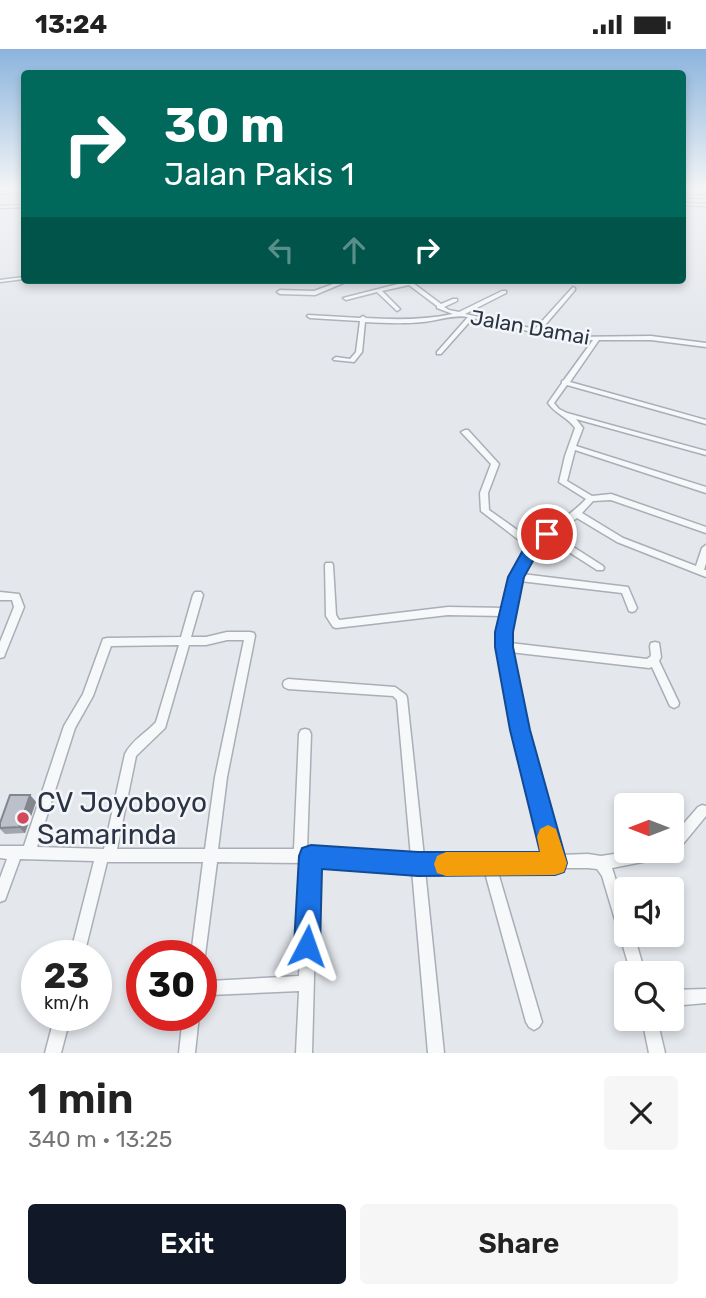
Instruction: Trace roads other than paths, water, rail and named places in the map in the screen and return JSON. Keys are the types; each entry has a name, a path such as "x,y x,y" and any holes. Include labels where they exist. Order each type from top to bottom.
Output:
{"street":[{"path":"0,281 21,278"},
{"path":"280,292 316,293 336,284"},
{"path":"350,284 363,294"},
{"path":"346,298 400,284"},
{"name":"Jalan Damai","path":"410,284 439,307 459,314 570,338 650,338 706,345"},
{"path":"537,331 573,289"},
{"path":"378,290 397,309"},
{"path":"310,316 408,321 459,314 504,292"},
{"path":"439,307 455,300"},
{"path":"439,353 471,317"},
{"path":"336,359 352,361 358,356 363,318"},
{"path":"596,340 564,382 551,403 553,407 566,414 706,453"},
{"path":"564,382 706,422"},
{"path":"566,414 579,428 564,482 591,499 611,497 706,530"},
{"path":"465,432 495,464 486,485 483,503 485,511 533,547"},
{"path":"573,447 706,491"},
{"path":"555,863 520,730 504,647 516,577 533,547 577,514 591,499"},
{"path":"577,514 620,540 702,573 706,548"},
{"path":"547,534 600,569"},
{"path":"329,565 331,616 335,624 448,611 508,612"},
{"path":"516,577 625,590 632,608"},
{"path":"81,940 131,754 136,744 153,734 161,724 198,595"},
{"path":"0,596 17,598 19,611 0,654"},
{"path":"0,895 22,853 70,726 86,701 107,642 206,641 228,636 250,636 221,777 200,940"},
{"path":"655,646 654,661 674,703"},
{"path":"504,647 649,664 654,661"},
{"path":"288,684 395,692 402,698 436,1053"},
{"path":"304,1053 305,734"},
{"path":"684,833 702,811"},
{"path":"0,852 210,857 305,856 418,864 601,863 614,861"},
{"path":"601,863 608,873 634,961"},
{"path":"489,864 534,1022"},
{"path":"217,988 305,983"},
{"path":"684,997 706,996"},
{"path":"53,1053 59,1031"},
{"path":"187,1053 189,1031"},
{"path":"652,1031 657,1053"}],"place":[{"name":"CV Joyoboyo Samarinda","path":"23,818"}]}
